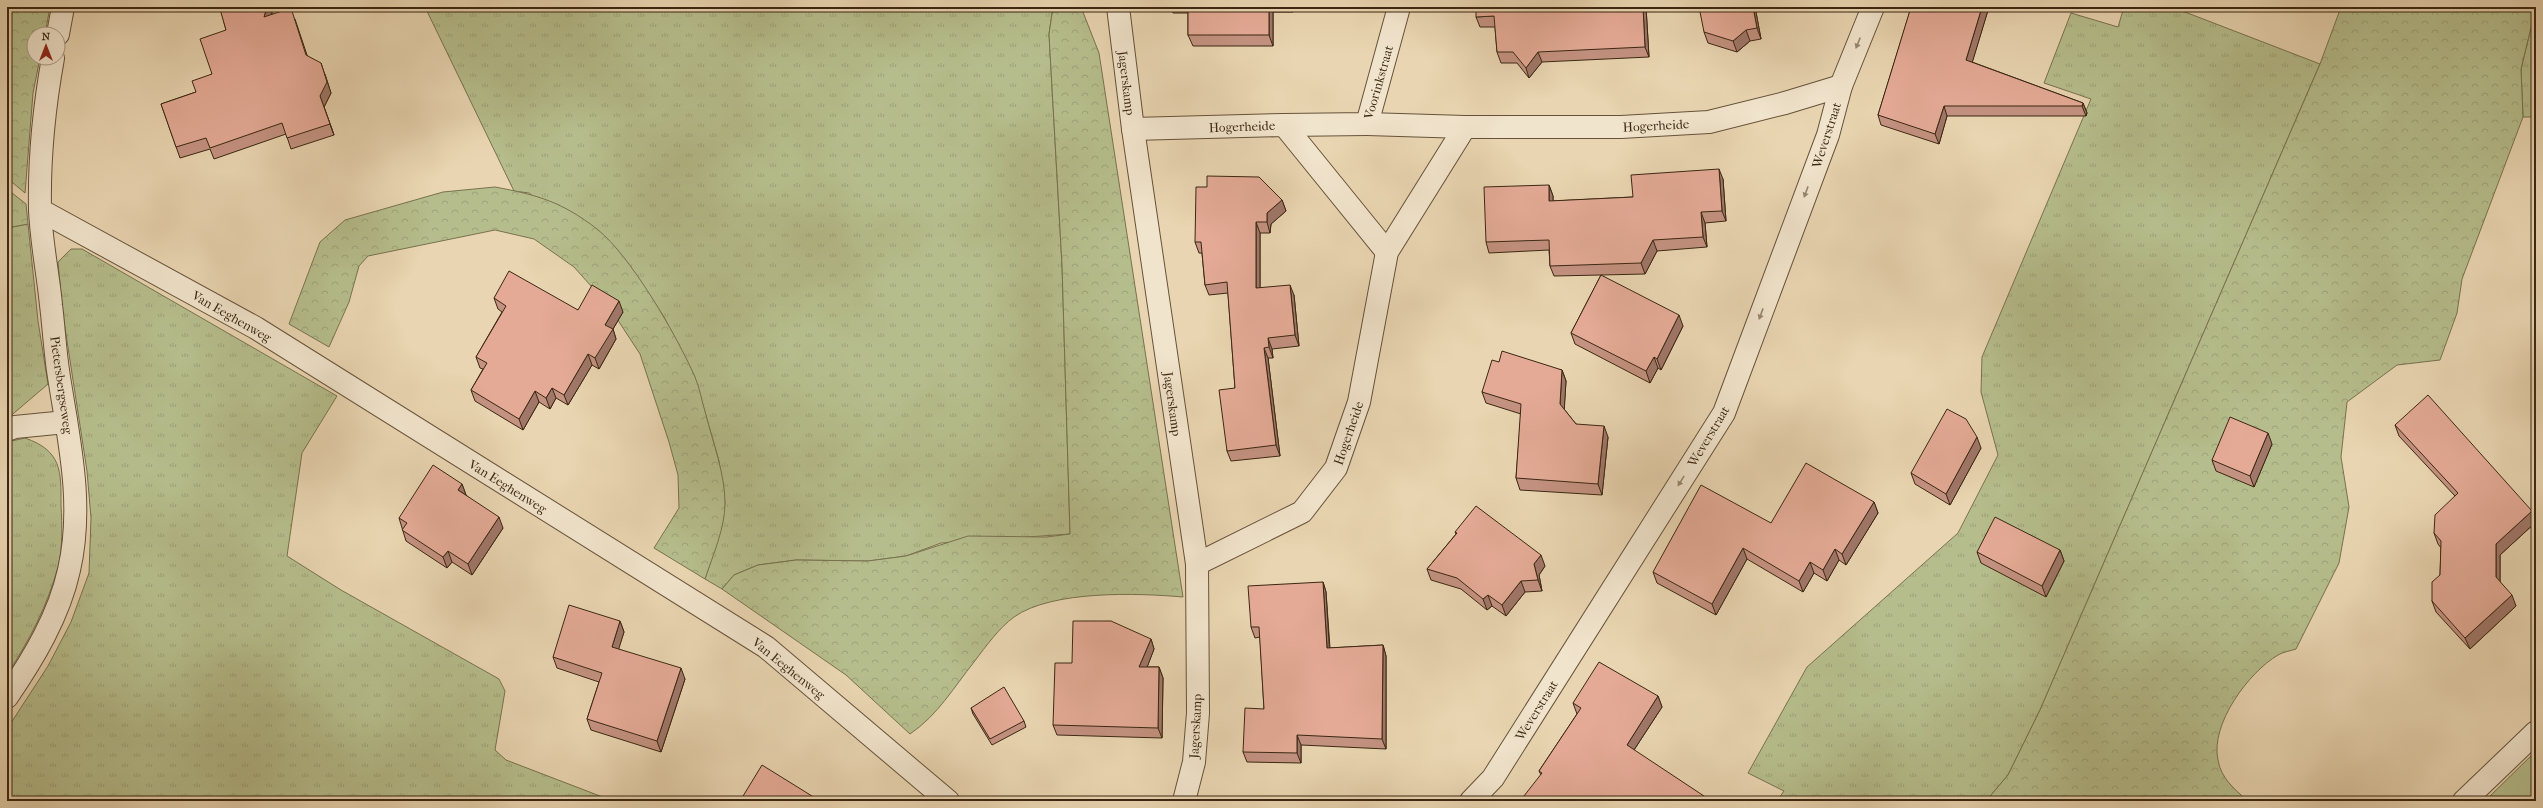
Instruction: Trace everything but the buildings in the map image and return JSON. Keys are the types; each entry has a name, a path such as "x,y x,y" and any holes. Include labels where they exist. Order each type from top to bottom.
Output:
{"street":[{"path":"59,26 63,7"},
{"name":"Jagerskamp","path":"1118,7 1133,129 1197,564 1198,713 1194,762 1184,801"},
{"name":"Voorinkstraat","path":"1284,125 1367,124 1399,7"},
{"name":"Weverstraat","path":"1471,801 1493,778 1724,413 1828,135 1841,86 1873,7"},
{"name":"Pietersbergseweg","path":"7,697 31,662 50,625 69,571 76,523 74,472 59,376 40,210 42,144 46,95 52,66"},
{"name":"Hogerheide","path":"1367,124 1465,127 1621,127 1709,122 1785,103 1841,86"},
{"name":"Hogerheide","path":"1133,129 1284,125 1387,252"},
{"name":"Hogerheide","path":"1197,564 1302,512 1336,468 1359,402 1387,252 1465,127"},
{"name":"Van Eeghenweg","path":"40,210 256,328 766,647 948,801"},
{"path":"7,430 15,427 66,422"},
{"path":"2464,801 2536,732"}],"green space":[{"path":"7,7 50,7 46,26 26,26 26,66 38,66 33,93 25,193 7,178"},
{"path":"425,7 1053,7 1049,34 1062,265 1070,534 941,543 906,556 868,561 796,560 758,565 734,575 722,589 705,579 718,539 725,503 719,461 695,378 664,317 630,266 529,193 514,191"},
{"path":"1053,7 1081,7 1099,53 1183,597 1120,594 1096,595 1050,602 1030,608 1014,617 1003,626 937,709 910,734 846,675 722,589 734,575 758,565 796,560 868,561 906,556 968,536 1046,537 1070,534 1062,265 1049,34"},
{"path":"2124,7 2172,7 2320,64 2040,710 2008,775 1986,801 1777,801 1784,791 1748,773 1807,667 1958,533 1998,455 1981,392 1982,357 2091,99 2044,83 2071,13 2118,27"},
{"path":"2341,7 2536,7 2521,69 2523,117 2462,279 2457,313 2440,360 2397,365 2347,402 2341,457 2349,507 2339,563 2296,649 2278,655 2255,674 2234,700 2220,731 2217,746 2218,760 2222,772 2229,783 2248,801 1986,801 2008,775 2040,710 2320,64"},
{"path":"2536,7 2536,117 2523,117 2521,69"},
{"path":"495,187 524,193 549,201 572,212 597,229 610,241 638,277 677,340 698,386 723,481 725,503 723,522 705,579 654,548 679,508 678,475 669,442 640,354 608,305 574,267 534,239 495,230 368,256 359,266 349,302 329,347 289,324 320,242 345,220 443,192"},
{"path":"7,189 26,204 28,224 7,228"},
{"path":"28,224 38,321 48,384 7,419 7,228"},
{"path":"71,249 82,249 337,396 302,453 287,556 341,590 499,679 505,691 495,750 506,760 613,801 7,801 7,729 48,666 71,622 89,573 91,518 87,471 63,315 58,262"},
{"path":"25,438 46,449 53,456 57,464 61,482 62,528 60,560 49,595 37,622 23,649 7,674 7,442"},
{"path":"2536,751 2536,801 2485,801"}]}
